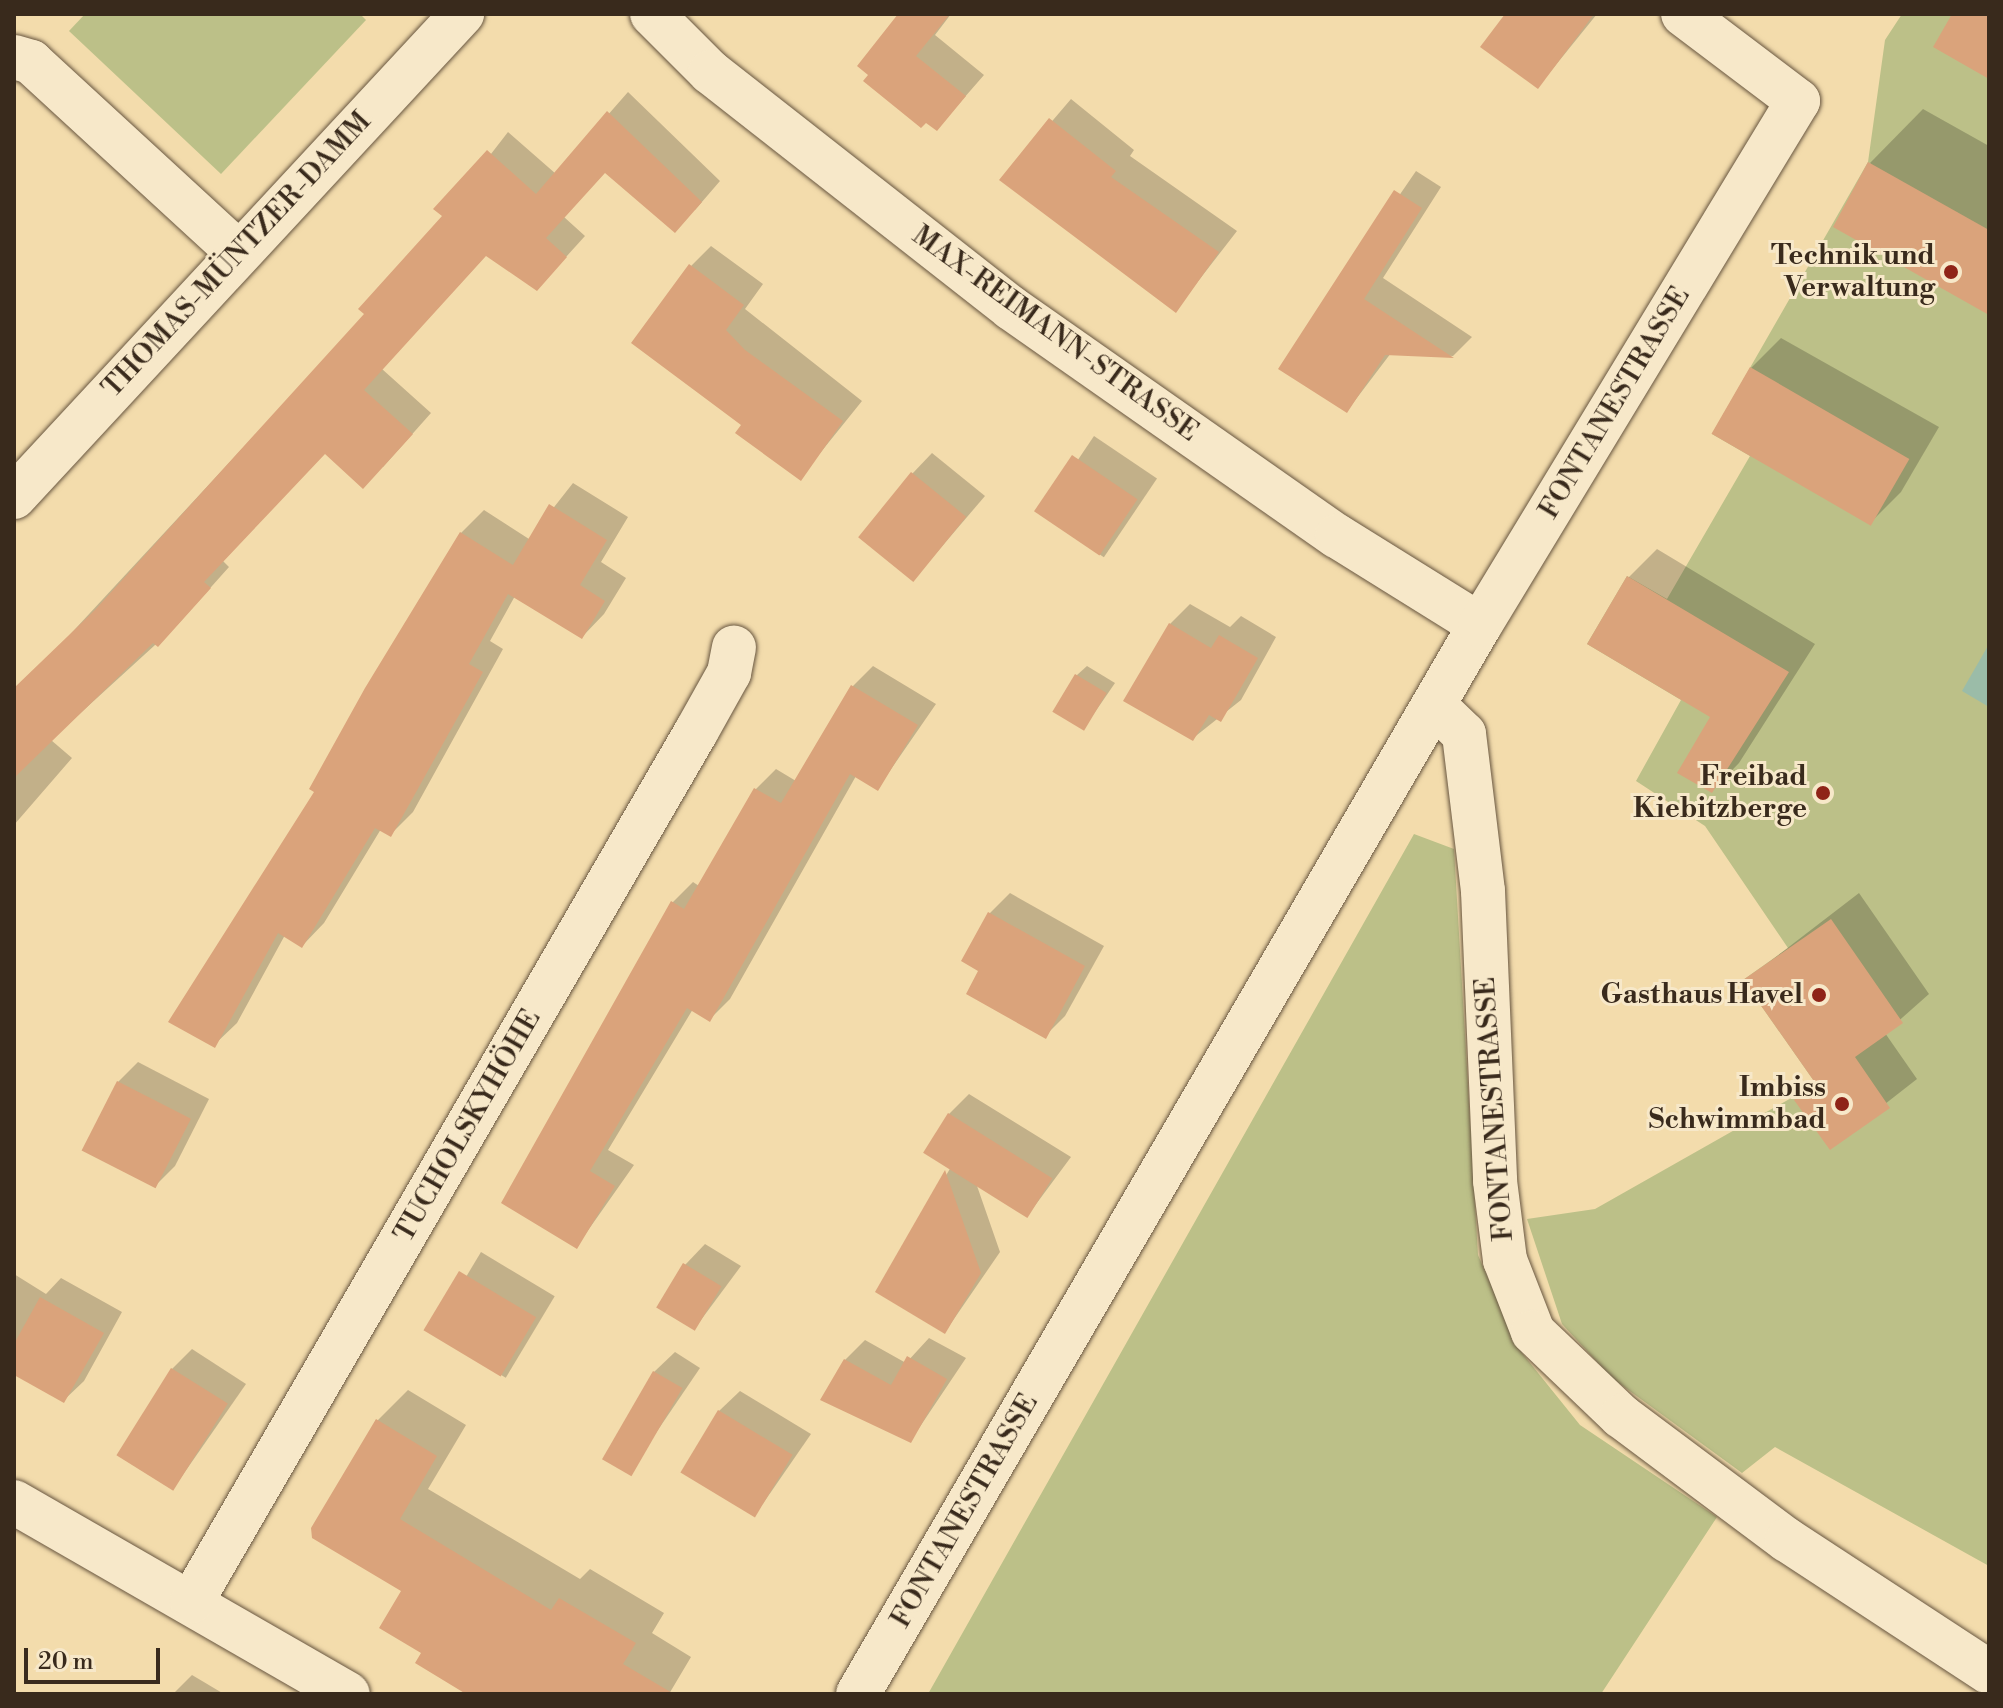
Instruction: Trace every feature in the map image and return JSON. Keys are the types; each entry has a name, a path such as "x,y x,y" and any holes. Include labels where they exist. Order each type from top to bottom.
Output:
{"street":[{"name":"THOMAS-MÜNTZER-DAMM","path":"14,497 462,14"},
{"name":"MAX-REIMANN-STRASSE","path":"652,14 710,72 1011,308 1337,536 1480,625"},
{"name":"FONTANESTRASSE","path":"858,1694 1436,707 1480,625 1798,101 1683,14"},
{"path":"14,57 31,62 239,253"},
{"name":"TUCHOLSKYHÖHE","path":"192,1601 696,732 729,673 734,647"},
{"name":"FONTANESTRASSE","path":"1436,707 1464,734 1483,891 1495,1181 1505,1260 1533,1332 1621,1416 1787,1540 1989,1672"},
{"path":"14,1502 192,1601 348,1694"}],"green space":[{"path":"85,14 360,14 366,20 221,174 69,31"},
{"name":"Freibad Kiebitzberge","path":"1902,14 1989,14 1989,1566 1775,1447 1742,1473 1612,1378 1562,1324 1527,1219 1595,1209 1816,1084 1743,980 1788,948 1705,826 1636,781 1681,700 1587,644 1627,576 1667,599 1750,456 1712,434 1868,162 1885,40"},
{"path":"1414,834 1454,849 1478,1255 1501,1308 1522,1353 1580,1425 1717,1517 1601,1694 928,1694"}],"shaded area":[{"path":"1989,644 1989,707 1962,691"}],"building":[{"path":"898,14 950,14 916,56 966,96 937,131 926,123 921,128 863,81 868,75 857,66"},
{"path":"1505,14 1594,14 1538,89 1480,47"},
{"path":"1952,14 1989,14 1989,79 1933,47"},
{"path":"607,111 702,202 675,233 605,173 546,238 567,257 537,291 486,256 364,390 413,434 363,489 325,454 204,582 211,588 158,647 153,643 14,778 14,688 95,610 364,314 358,309 442,216 433,209 487,150 536,194"},
{"path":"1049,118 1116,171 1111,177 1219,252 1176,313 999,180"},
{"name":"Technik und Verwaltung","path":"1868,162 1989,230 1989,315 1833,227"},
{"path":"1394,190 1422,208 1364,299 1454,358 1385,355 1347,413 1278,369"},
{"path":"689,264 744,305 726,330 745,350 843,421 801,481 735,433 741,425 631,343"},
{"path":"1750,367 1909,459 1871,526 1712,434"},
{"path":"1072,455 1137,499 1099,556 1034,511"},
{"path":"911,472 966,517 913,582 858,537"},
{"path":"549,504 607,540 580,585 605,601 582,639 508,594 469,664 483,672 391,837 375,828 302,948 278,933 215,1048 168,1022 314,792 309,789 365,688 460,532 513,565"},
{"path":"1627,576 1789,672 1712,793 1677,773 1710,717 1587,644"},
{"path":"1169,623 1211,648 1219,635 1258,658 1221,722 1209,715 1193,741 1123,701"},
{"path":"1075,674 1107,693 1084,731 1052,712"},
{"path":"851,685 918,725 878,791 850,774 710,1022 687,1008 590,1171 615,1186 577,1249 501,1203 671,901 684,909 754,788 781,803"},
{"path":"988,912 1085,966 1046,1039 966,994 978,971 961,961"},
{"name":"Gasthaus Havel","path":"1831,919 1903,1023 1855,1057 1890,1108 1830,1150 1794,1100 1816,1084 1743,980"},
{"path":"117,1081 191,1119 156,1188 82,1150"},
{"path":"948,1113 1052,1178 1027,1218 923,1153"},
{"path":"945,1170 981,1273 945,1334 875,1292"},
{"path":"683,1263 722,1286 695,1331 656,1308"},
{"path":"459,1271 536,1317 501,1376 423,1330"},
{"path":"40,1297 104,1333 64,1403 14,1375 14,1344"},
{"path":"907,1356 947,1379 911,1443 820,1400 844,1359 891,1385"},
{"path":"171,1368 228,1404 173,1491 116,1455"},
{"path":"653,1371 682,1388 631,1476 602,1459"},
{"path":"718,1410 793,1455 755,1517 680,1473"},
{"path":"376,1419 437,1456 400,1519 551,1610 559,1598 636,1643 623,1664 674,1694 466,1694 415,1663 421,1653 379,1628 401,1591 312,1538 311,1528"}],"place":[{"name":"Technik und Verwaltung","path":"1951,272"},
{"name":"Freibad Kiebitzberge","path":"1823,793"},
{"name":"Gasthaus Havel","path":"1819,995"},
{"name":"Imbiss Schwimmbad","path":"1842,1104"}]}
